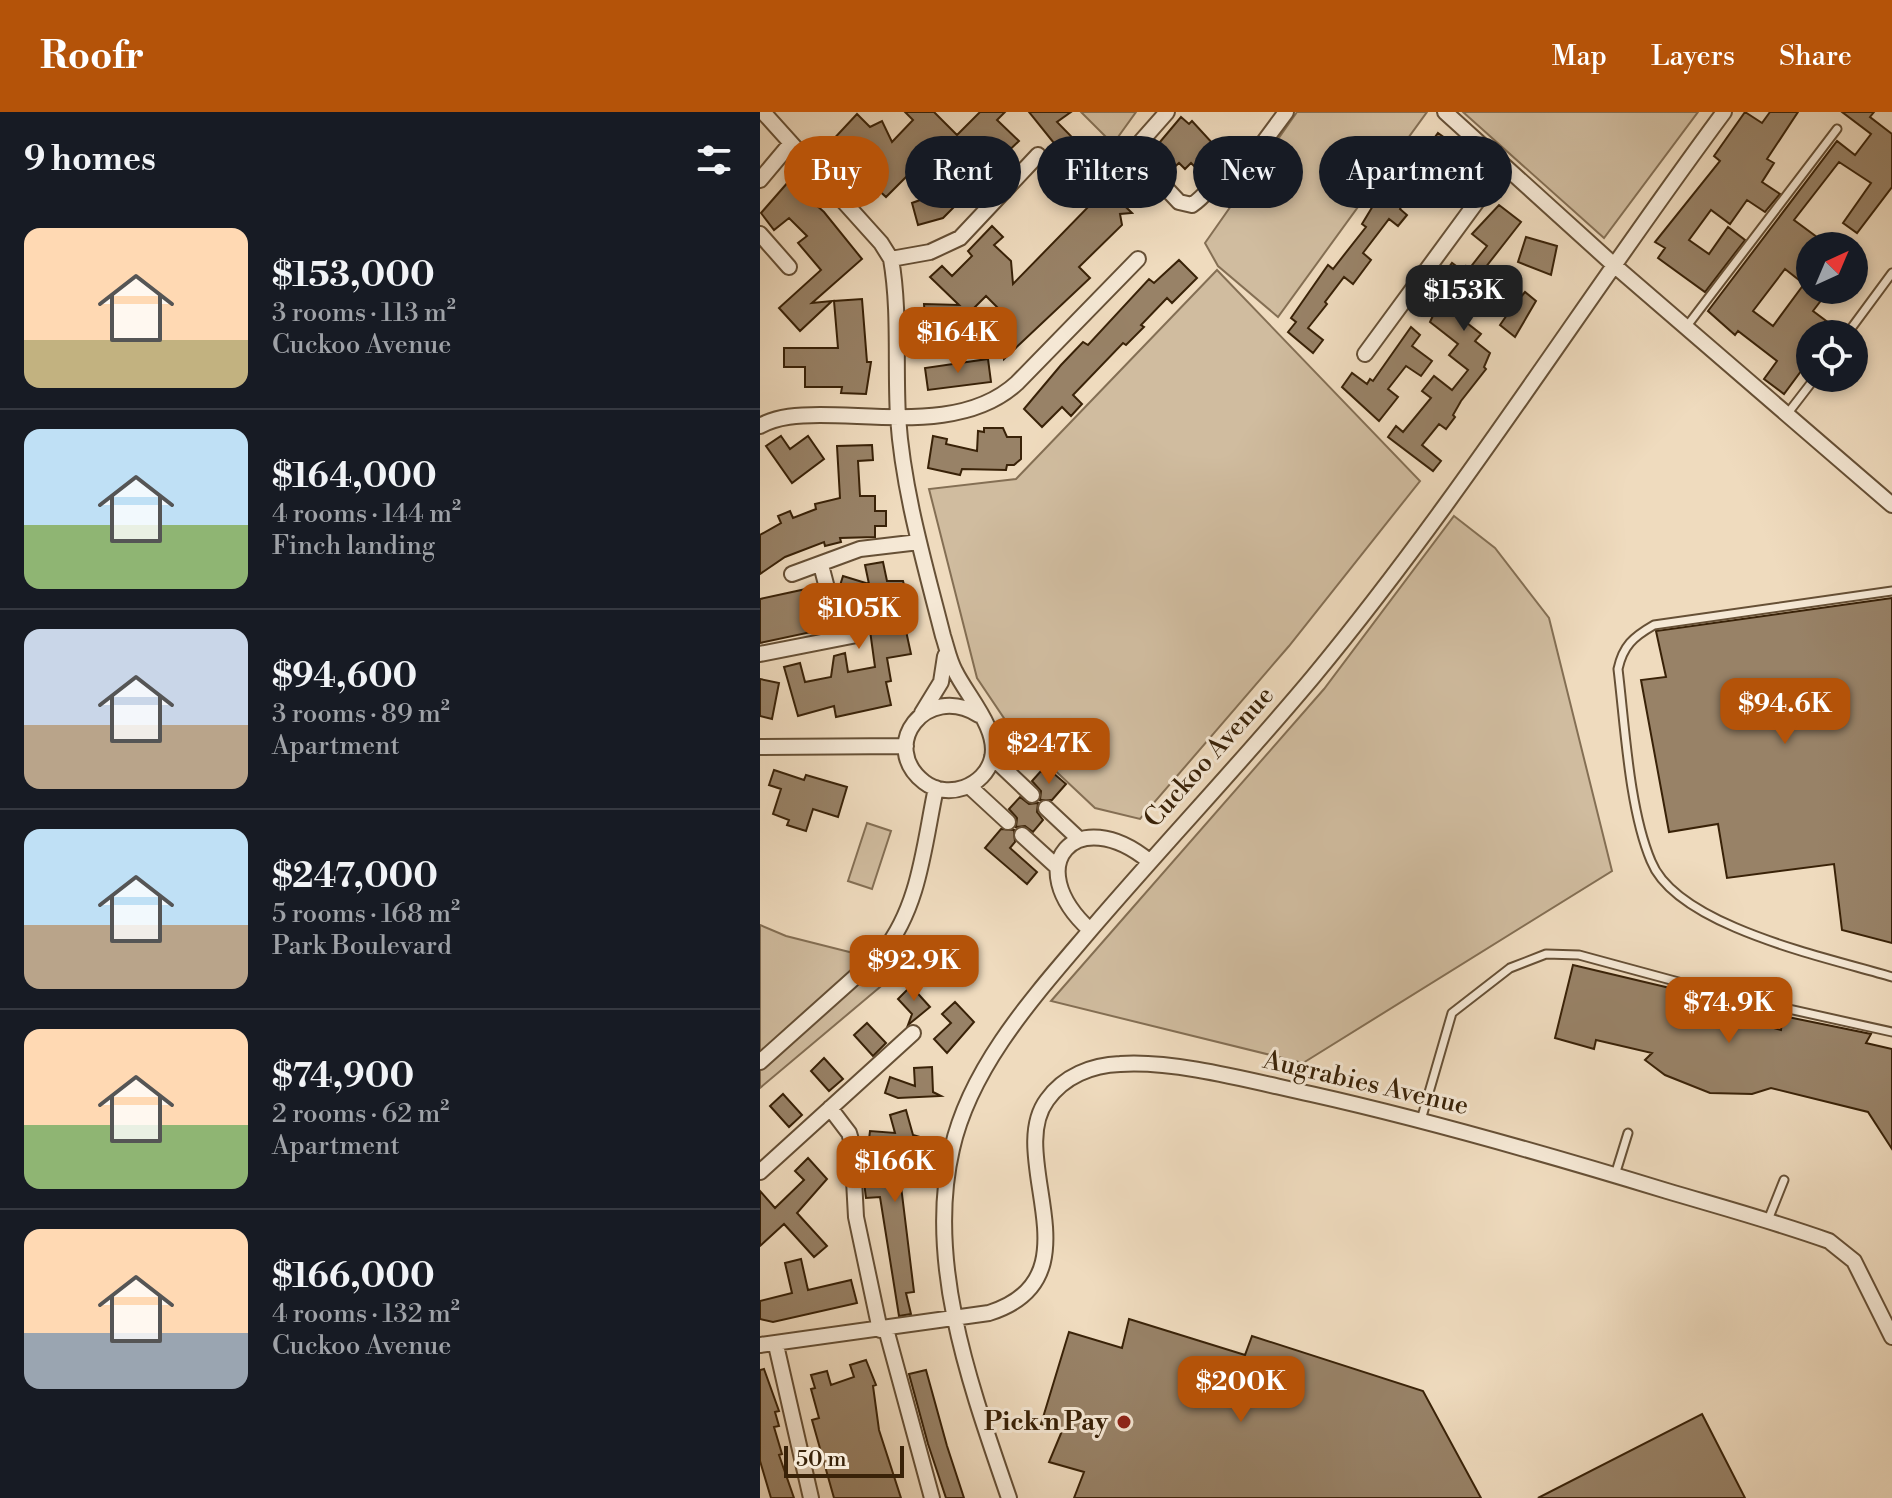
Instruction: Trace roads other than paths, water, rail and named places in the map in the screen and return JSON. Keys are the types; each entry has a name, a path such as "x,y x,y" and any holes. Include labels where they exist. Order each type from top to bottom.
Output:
{"street":[{"path":"763,112 785,136"},
{"path":"1167,112 1137,146 1136,156 1179,202 1192,205 1223,173 1232,167 1246,166 1286,112"},
{"path":"1445,112 1471,136"},
{"name":"Cuckoo Avenue","path":"1009,1498 982,1421 956,1317 945,1249 944,1213 949,1162 964,1109 1013,1027 1090,930 1312,678 1369,606 1463,482 1724,112"},
{"path":"760,180 784,151"},
{"path":"891,259 930,252 960,238 1037,156"},
{"path":"1512,174 1892,505"},
{"path":"850,208 891,259 898,418 919,542 952,666 988,727 992,757 980,779 958,790 936,788 915,773 906,746 910,730 941,682 946,666 943,635"},
{"path":"1365,354 1472,208"},
{"path":"760,234 789,267"},
{"path":"760,426 771,420 802,415 898,418 974,406 1007,392 1138,259"},
{"path":"792,574 860,549 919,542"},
{"path":"821,565 840,638"},
{"path":"760,654 857,635"},
{"path":"921,715 947,704 966,707 979,715"},
{"path":"760,747 906,746"},
{"path":"992,757 1032,795"},
{"path":"969,786 1008,822"},
{"path":"760,1062 883,952 897,935 905,920 918,875 936,788"},
{"path":"1046,808 1079,839"},
{"path":"1022,835 1056,866 1064,899 1090,930"},
{"path":"1056,866 1066,850 1079,839 1115,839 1149,861"},
{"path":"760,1172 913,1033"},
{"name":"Augrabies Avenue","path":"760,1345 883,1330 1000,1309 1024,1291 1038,1271 1046,1236 1036,1126 1048,1099 1083,1071 1116,1064 1143,1064 1248,1080 1421,1120 1768,1220 1829,1241 1843,1249 1854,1261 1892,1337"},
{"path":"830,1108 849,1133 852,1143 856,1217 883,1330 932,1498"},
{"path":"776,1345 811,1498"}],"lane":[{"path":"1687,326 1837,129"},
{"path":"1857,320 1892,273"},
{"path":"1788,413 1804,392"},
{"path":"1892,591 1654,625 1630,640 1622,651 1618,669 1640,821 1651,862 1665,885 1724,922 1771,942 1892,977"},
{"path":"1421,1120 1452,1013 1510,968 1546,954 1579,955 1730,996 1892,1032"},
{"path":"1615,1175 1628,1133"},
{"path":"1768,1220 1784,1180"}],"place":[{"name":"Pick n Pay","path":"1124,1422"}]}
